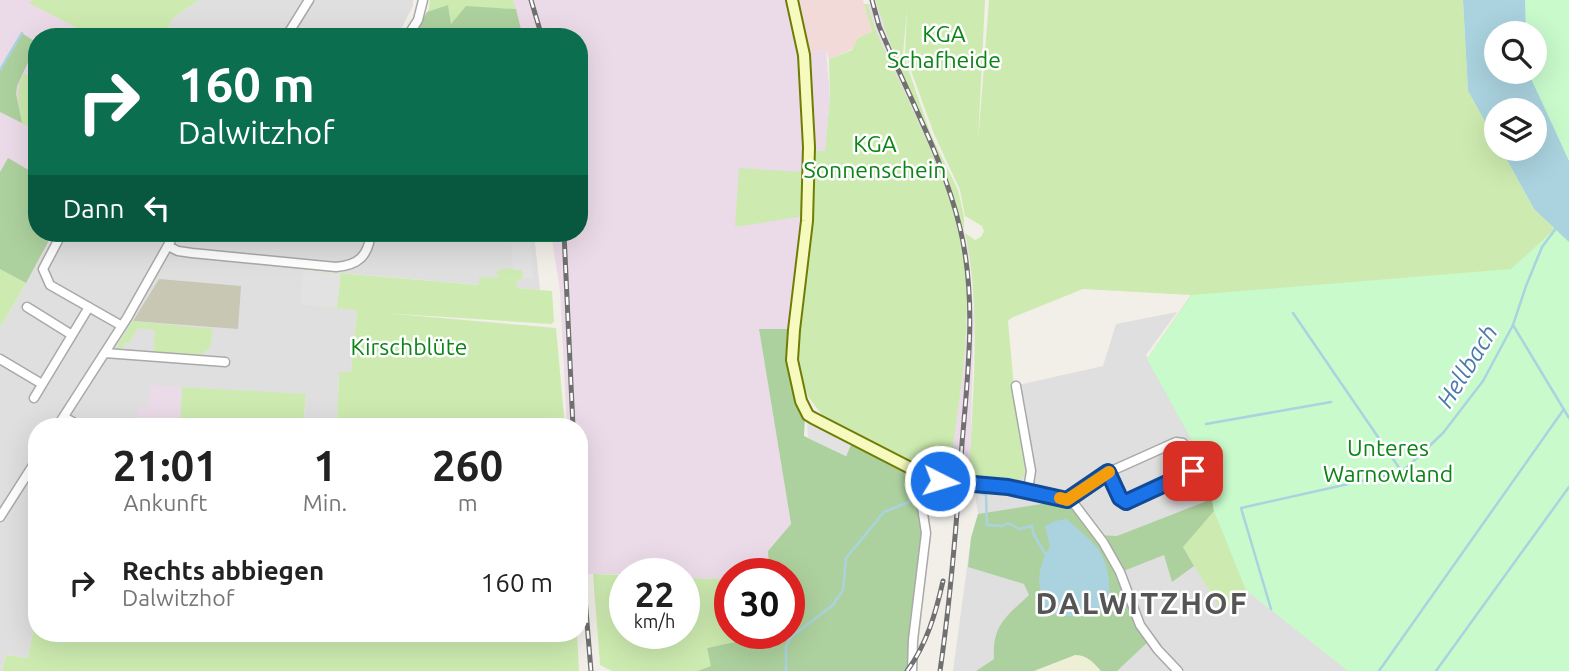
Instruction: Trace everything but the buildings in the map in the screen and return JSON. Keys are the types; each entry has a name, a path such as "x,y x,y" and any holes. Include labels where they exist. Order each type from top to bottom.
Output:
{"street":[{"path":"292,28 309,0"},
{"path":"413,28 418,20 423,0"},
{"path":"792,0 804,55 809,147 807,221 792,345 798,393 805,410 813,418 936,480 1028,490 1067,500 1084,516 1120,572 1140,625 1178,671"},
{"path":"57,242 43,269 50,285 122,326"},
{"path":"64,417 122,326 170,242"},
{"path":"168,246 192,253 336,267 350,266 361,260 368,250 369,242"},
{"path":"27,307 72,335"},
{"path":"34,398 89,307"},
{"path":"105,353 225,362"},
{"path":"0,359 42,384"},
{"path":"1016,386 1031,471 1028,490"},
{"path":"1067,500 1108,472 1176,442 1182,443 1194,466 1193,471 1126,502 1120,498 1108,472"},
{"path":"0,517 28,473"},
{"path":"912,671 913,640 926,533 919,488 922,474"}],"shaded area":[{"path":"0,0 199,0 173,18 168,28 28,28 28,242 50,242 40,258 0,236"},
{"path":"199,0 413,0 413,6 402,28 168,28 173,18"},
{"path":"513,0 787,0 801,74 805,199 790,329 759,329 791,525 768,551 768,558 714,558 714,579 700,578 700,558 609,558 609,574 588,574 588,418 567,418 560,291 552,242 588,242 588,28 521,28"},
{"path":"797,0 863,0 872,32 852,49 829,59 826,50 807,52"},
{"path":"876,2 894,55 947,176 959,209 968,248 974,317 970,463 969,478 966,480 949,479 967,318 926,141 875,28 868,4"},
{"path":"826,50 830,97 825,152 814,151 813,97 807,52"},
{"path":"0,236 40,258 50,242 535,242 540,290 304,270 357,310 351,372 339,372 337,418 304,418 306,395 182,387 180,418 28,418 28,642 31,642 28,658 6,655 0,671 0,328 26,283 0,269"},
{"path":"511,242 531,242 533,278 523,278 522,270 513,270"},
{"path":"303,270 341,274 337,308 300,305"},
{"path":"159,279 241,286 238,329 133,321"},
{"path":"1177,312 1146,355 1206,466 1214,511 1222,611 1246,590 1348,671 1101,671 1090,659 1075,655 1034,671 953,671 971,538 978,514 973,480 969,478 1014,386 1103,366 1116,324"},
{"path":"150,387 182,387 180,418 137,418 138,407 148,408"},
{"path":"807,421 852,442 846,456 808,438"},
{"path":"1075,655 1090,659 1101,671 1034,671"}],"green space":[{"path":"33,0 199,0 173,18 168,28 78,28 29,3"},
{"path":"430,0 513,0 516,9 466,7 451,24 448,6 428,12"},
{"name":"KGA Schafheide","path":"875,0 985,0 978,143 989,0 1463,0 1468,91 1484,120 1484,161 1508,161 1534,209 1569,242 1569,671 1348,671 1247,590 1222,612 1183,547 1214,511 1206,466 1147,359 1191,295 1083,289 1011,318 1008,321 1014,387 1027,472 1016,484 969,478 975,324 965,233 975,240 981,237 984,231 982,226 965,216 960,190 934,134 905,54 907,9 903,54 931,135 958,190 964,216 964,231 947,176 894,55"},
{"name":"Unteres Warnowland","path":"1463,0 1569,0 1569,671 1348,671 1246,590 1214,511 1206,466 1147,359 1192,295 1511,269 1555,229 1534,209 1508,161 1547,161 1547,98 1484,98 1484,120 1468,91"},
{"name":"KGA Sonnenschein","path":"864,4 868,4 875,28 929,145 952,206 960,236 965,267 967,320 949,479 941,478 824,417 809,398 802,380 798,350 814,151 825,151 830,97 829,59 852,50 858,38 872,32"},
{"path":"448,5 451,24 466,6 516,9 521,28 417,28 427,12"},
{"path":"22,33 28,37 28,62 16,94 22,123 0,112 0,70"},
{"path":"24,73 28,75 28,126 22,123 18,104"},
{"path":"8,158 28,170 28,242 48,242 26,283 0,269 0,172"},
{"path":"739,168 805,172 804,216 735,227"},
{"path":"0,269 26,283 0,328"},
{"name":"Kirschblüte","path":"303,270 479,285 479,277 498,278 497,270 522,270 523,279 517,280 517,288 552,291 554,322 551,324 384,313 556,328 564,418 337,418 339,372 351,372 357,310 300,305"},
{"path":"132,321 213,329 210,348 202,357 153,353 155,330 138,328 121,351 114,352"},
{"path":"759,329 790,329 805,417 804,436 846,456 852,442 910,470 913,477 924,539 908,648 910,665 904,671 697,671 711,666 707,648 714,647 714,649 805,649 805,558 768,558 768,551 791,524"},
{"path":"182,387 306,394 304,418 180,418"},
{"path":"1212,499 1214,511 1183,547 1194,566 1172,582 1164,555 1121,572 1150,640 1117,671 1101,671 1086,658 1075,655 1034,671 976,671 994,659 995,638 1002,622 1029,595 1024,584 968,567 971,538 978,514 1067,500 1098,535 1117,536"},
{"path":"593,574 609,574 609,649 700,649 700,578 714,579 714,647 707,648 712,666 697,671 612,671 600,665"},
{"path":"31,642 577,642 579,671 2,671 6,655 28,658"}],"water":[{"path":"1463,0 1525,0 1526,21 1484,21 1484,84 1534,84 1540,98 1484,98 1484,120 1468,91"},
{"path":"1547,113 1569,161 1569,242 1534,209 1508,161 1547,161"},
{"path":"1067,519 1095,545 1106,565 1109,586 1106,605 1092,615 1048,614 1042,596 1040,572 1050,546 1045,526"}],"waterway":[{"path":"0,70 22,33"},
{"name":"Hellbach","path":"1271,609 1241,508 1402,472 1443,433 1483,381 1513,325 1542,247 1557,227"},
{"path":"1293,313 1402,472"},
{"path":"1513,325 1569,418"},
{"path":"1206,424 1331,402"},
{"path":"1379,671 1564,409"},
{"name":"Hellbach","path":"927,495 954,486"},
{"path":"1436,671 1569,487"},
{"name":"Hellbach","path":"967,488 986,495 987,525 1002,526 1008,523 1019,529 1032,526 1033,533 1047,557"},
{"name":"Hellbach","path":"786,671 786,647 791,637 833,605 843,590 846,558 884,512 916,499"},
{"name":"Hellbach","path":"1108,592 1117,607"}],"railway":[{"path":"531,0 539,28"},
{"path":"872,0 879,26 924,126 953,202 968,282 970,336 967,390 953,558 940,671"},
{"path":"564,242 573,418"},
{"path":"907,671 930,628 943,581"},
{"path":"588,635 591,671"}],"slow traffic":[{"path":"1060,498 1067,500 1109,472"}],"district":[{"name":"DALWITZHOF","path":"1142,603"}],"route":[{"path":"940,481 1008,487 1067,500 1108,472 1120,498 1126,502 1193,471"}]}
